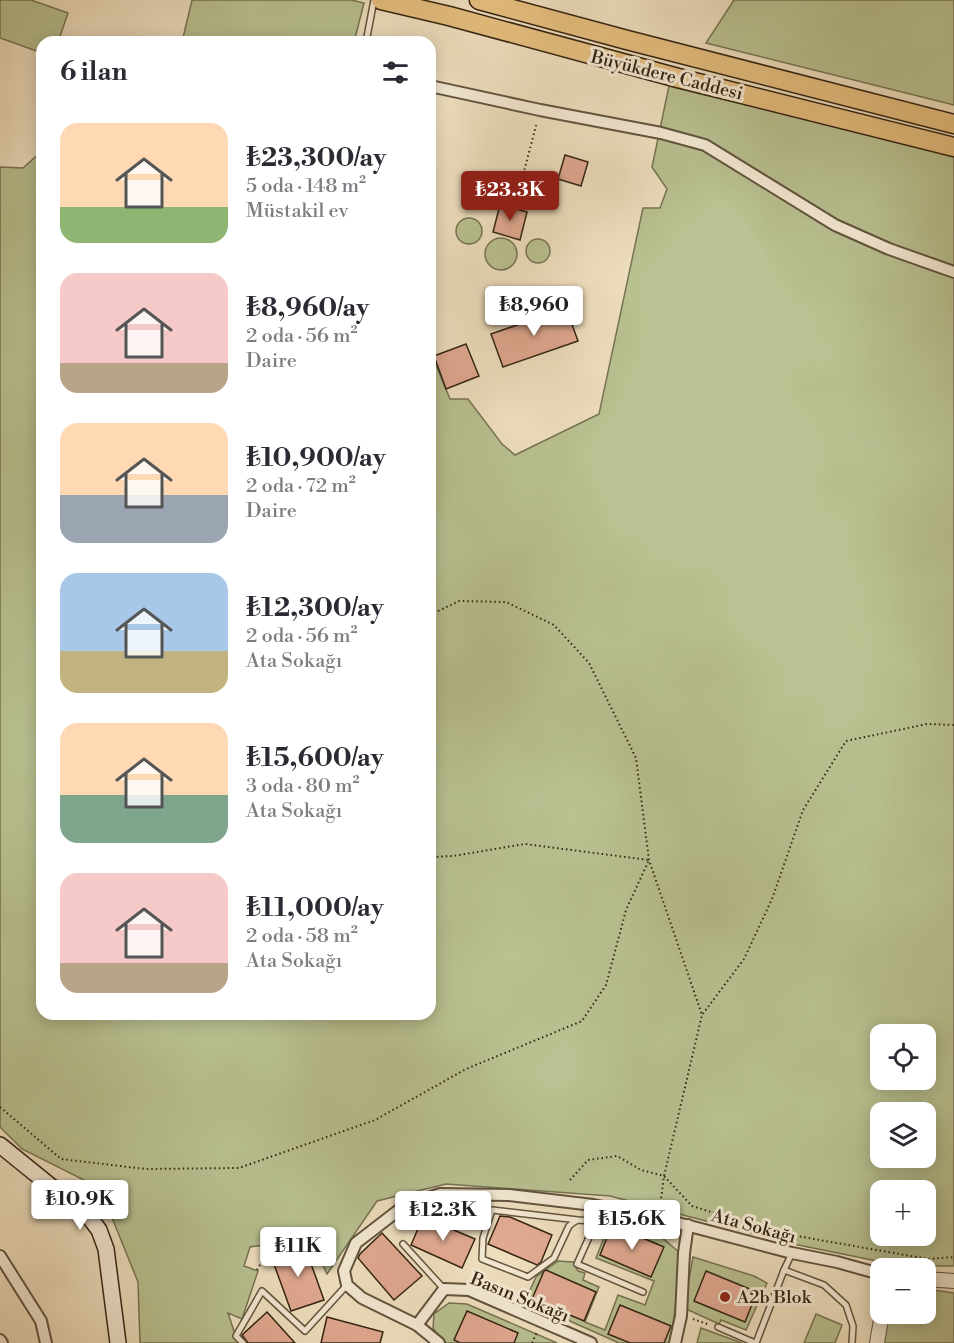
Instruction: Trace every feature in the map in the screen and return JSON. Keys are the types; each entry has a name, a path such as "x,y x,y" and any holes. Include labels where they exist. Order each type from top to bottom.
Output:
{"main road":[{"name":"Büyükdere Caddesi","path":"381,0 954,147"},
{"name":"Büyükdere Caddesi","path":"479,0 954,123"},
{"path":"525,36 561,37 613,49 627,40"},
{"path":"2,1149 90,1218 99,1230 106,1249 118,1343"}],"street":[{"path":"436,87 661,133 705,145 835,225 889,249 954,272"},
{"name":"Ata Sokağı","path":"348,1285 344,1271 356,1244 404,1206 440,1194 509,1195 593,1205 659,1218 870,1271"},
{"path":"675,1343 681,1316 684,1253 688,1226"},
{"path":"0,1256 41,1321 46,1343"},
{"path":"936,1280 954,1281"},
{"path":"348,1285 362,1298 417,1324 439,1343"},
{"name":"Basın Sokağı","path":"417,1324 444,1289 469,1290 591,1343"},
{"path":"877,1343 880,1324"}],"lane":[{"path":"367,36 374,0"},
{"path":"593,1205 590,1235 577,1264 643,1292"},
{"path":"578,1220 569,1226 554,1258 528,1277 482,1259 483,1238 492,1210 591,1221"},
{"path":"404,1244 444,1289"},
{"path":"718,1327 755,1343 792,1253"},
{"path":"784,1270 824,1285 846,1305 853,1326 852,1343"},
{"path":"243,1343 236,1336 262,1291 305,1331 348,1285"}],"path":[{"path":"514,209 540,110"},
{"path":"436,612 459,601 506,602 554,625 589,663 636,758 649,860 702,1015"},
{"path":"659,1218 664,1176 702,1015 744,959 772,898 803,810 846,741 927,724 954,725"},
{"path":"436,857 525,844 649,860"},
{"path":"0,1107 62,1159 146,1169 239,1168 375,1120 466,1069 582,1021 606,985 626,910 649,860"},
{"path":"570,1180 588,1160 617,1156 641,1170 664,1176 692,1206 774,1232 928,1259 954,1257"},
{"path":"257,1270 266,1254 297,1244"},
{"path":"681,1316 718,1327"}],"green space":[{"path":"0,0 31,0 68,13 60,36 36,36 36,51 0,38"},
{"path":"192,0 351,0 364,3 356,36 183,36"},
{"path":"734,0 954,0 954,105 706,43"},
{"path":"669,86 954,156 954,1266 936,1266 936,1258 870,1260 798,1245 610,1196 446,1184 377,1201 327,1274 310,1238 250,1247 244,1266 258,1271 242,1319 228,1313 238,1343 140,1343 138,1282 100,1188 22,1149 0,1127 0,167 23,168 36,156 36,1020 436,1020 436,365 450,399 468,399 502,444 515,455 599,414 643,208 660,208 667,189 652,167"},
{"path":"469,218 478,222 482,231 478,240 469,244 460,240 456,231 460,222"},
{"path":"501,238 513,242 517,254 513,266 501,270 489,266 485,254 489,242"},
{"path":"538,239 543,240 549,246 549,256 543,262 538,263 533,262 527,256 526,251 527,246 533,240"},
{"path":"612,1217 630,1219 648,1226 679,1252 675,1311 670,1343 619,1343 525,1301 536,1277 558,1261 573,1262 578,1271 585,1273 583,1280 599,1287 585,1322 605,1330 618,1295 645,1305 654,1281 596,1258"},
{"path":"693,1257 754,1276 767,1283 746,1330 721,1320 719,1324 684,1308"},
{"path":"936,1290 954,1293 954,1343 882,1343 885,1324 936,1324"},
{"path":"449,1303 467,1304 557,1343 443,1343 433,1328 434,1314"},
{"path":"816,1314 842,1325 835,1343 804,1343"},
{"path":"701,1328 742,1343 697,1343"}],"building":[{"path":"565,155 588,162 581,186 558,179"},
{"path":"500,205 527,212 520,240 493,232"},
{"path":"566,308 578,341 503,367 491,334"},
{"path":"466,344 479,376 446,389 436,355"},
{"path":"500,1216 510,1217 552,1235 541,1262 537,1265 488,1244"},
{"path":"423,1217 475,1239 462,1268 411,1245"},
{"path":"612,1225 664,1247 651,1277 600,1255"},
{"path":"382,1233 422,1276 394,1300 358,1258"},
{"path":"304,1244 324,1300 291,1311 271,1256"},
{"path":"546,1270 596,1292 584,1321 532,1299"},
{"name":"A2b Blok","path":"706,1271 757,1292 745,1322 694,1301"},
{"path":"620,1305 671,1326 664,1343 630,1343 608,1334"},
{"path":"467,1311 518,1333 514,1343 460,1343 454,1340"},
{"path":"267,1312 295,1343 248,1343 242,1335"},
{"path":"327,1317 383,1332 380,1343 321,1343"}],"place":[{"name":"A2b Blok","path":"725,1297"}]}
